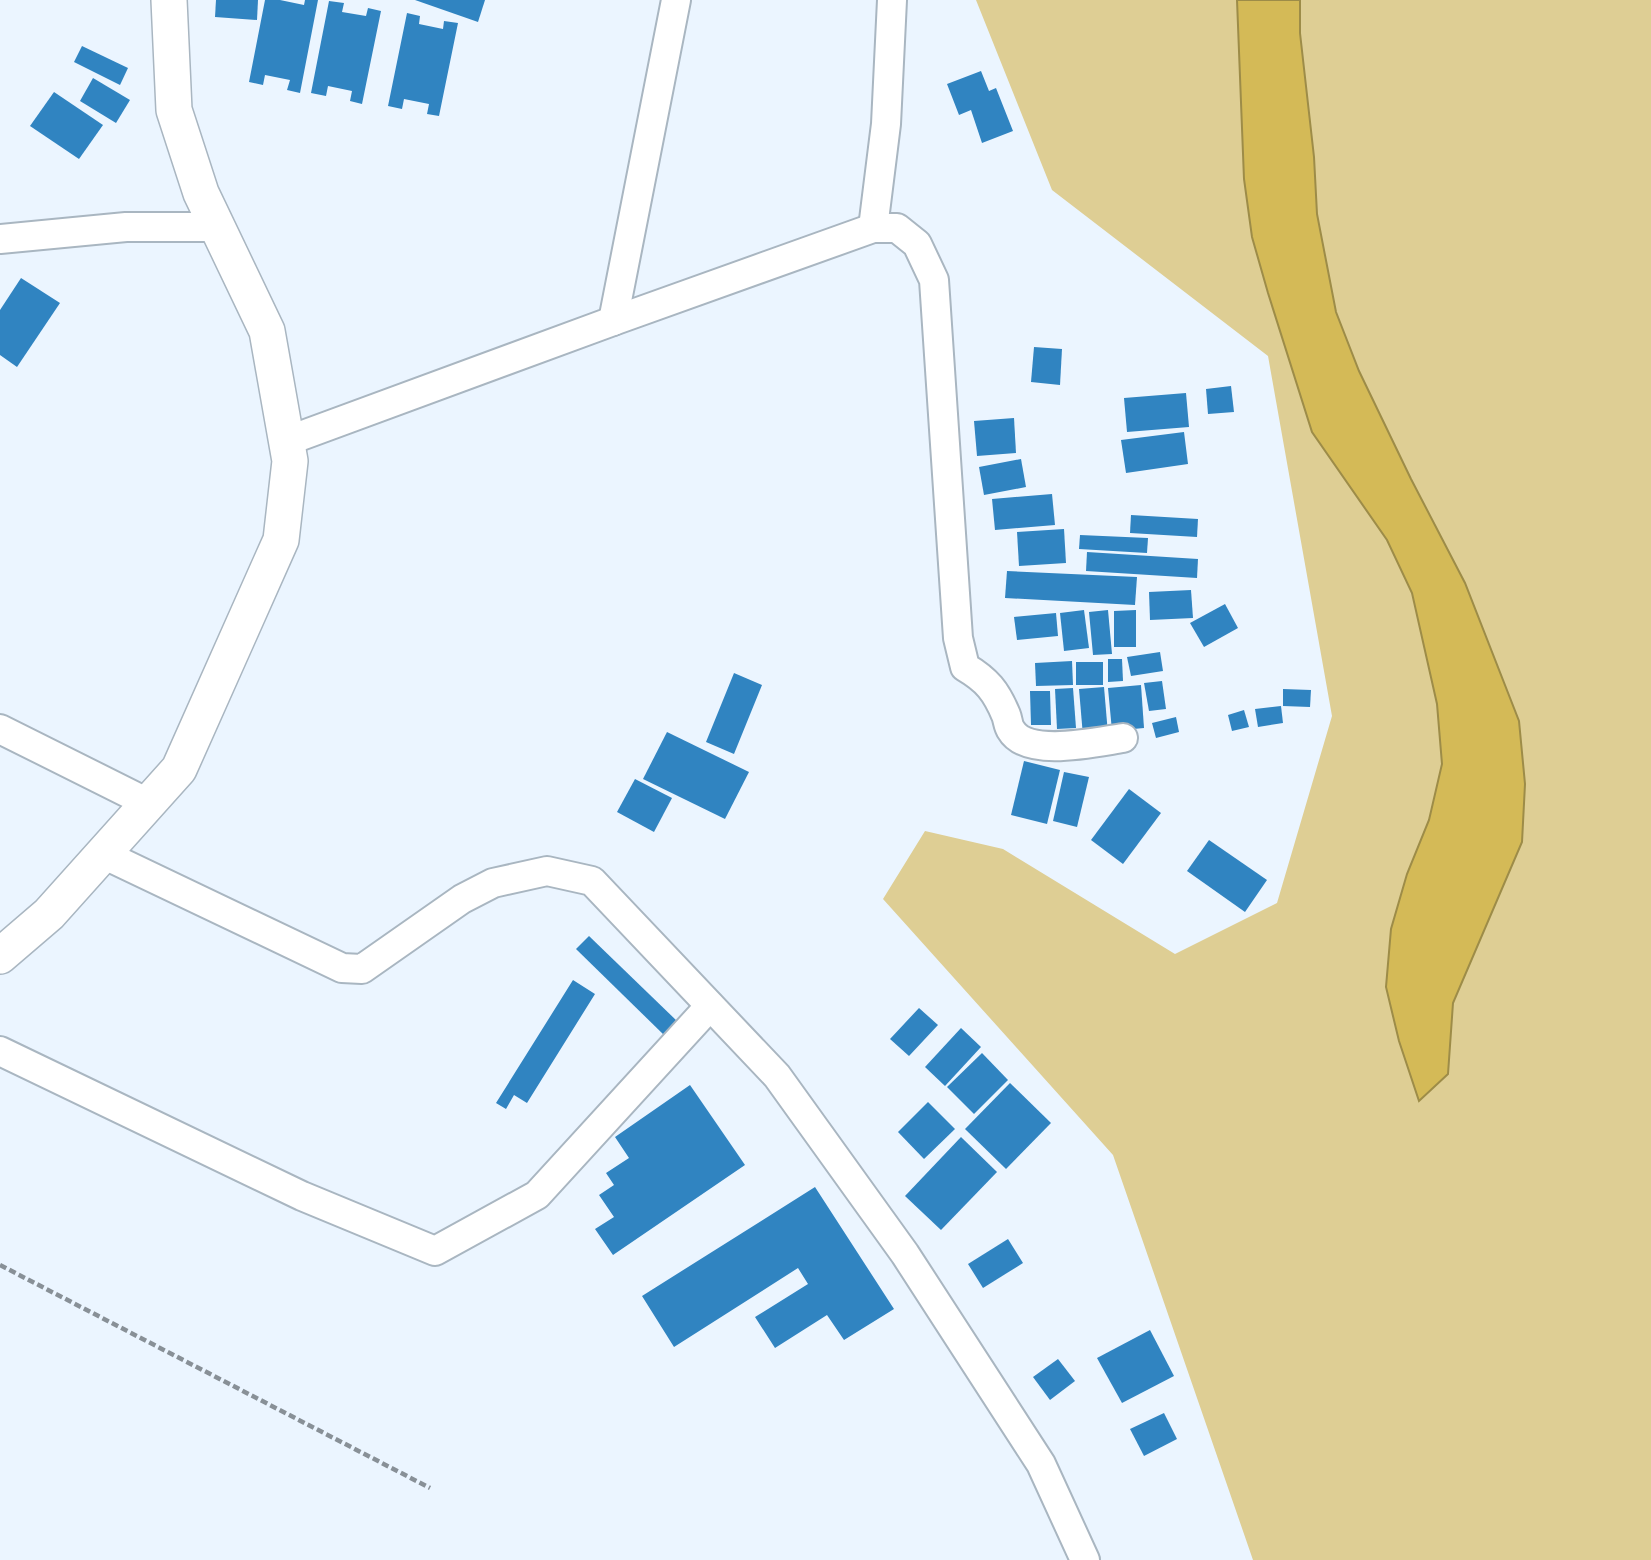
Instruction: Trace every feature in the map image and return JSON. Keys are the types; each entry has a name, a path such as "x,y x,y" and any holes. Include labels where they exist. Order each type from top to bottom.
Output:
{"street":[{"path":"0,956 49,914 179,769 281,540 290,461 267,331 201,193 174,110 169,0"},
{"path":"613,321 676,0"},
{"path":"873,228 886,124 892,0"},
{"path":"0,239 126,228 218,227"},
{"path":"287,440 873,228 897,228 917,244 934,280 958,638 965,667 984,678 994,691 1011,731 1020,740 1031,745 1062,746 1124,738"},
{"path":"0,729 148,803"},
{"path":"103,853 342,968 362,969 462,899 493,883 547,871 592,881 777,1076 905,1254 1041,1464 1085,1560"},
{"path":"0,1051 302,1196 435,1251 537,1195 710,1006"}],"path":[{"path":"0,1265 430,1488"}],"shaded area":[{"path":"976,0 1651,0 1651,1560 1253,1560 1113,1155 883,899 925,831 1003,849 1175,954 1277,903 1332,716 1268,356 1052,190"},
{"path":"1237,0 1300,0 1300,33 1314,157 1317,214 1336,312 1359,371 1465,583 1519,721 1525,784 1522,842 1453,1003 1448,1074 1419,1101 1399,1041 1386,987 1391,929 1407,874 1429,820 1442,764 1437,704 1412,593 1387,540 1312,432 1252,237 1244,179"}],"building":[{"path":"216,0 258,0 257,20 215,17"},
{"path":"265,0 304,5 305,0 318,0 300,93 287,90 290,80 265,75 263,85 249,82"},
{"path":"415,0 485,0 478,22"},
{"path":"329,1 344,3 342,12 366,16 368,8 381,11 362,104 350,101 352,91 328,86 326,96 311,93"},
{"path":"407,13 420,16 419,24 443,29 444,21 458,23 439,116 427,114 429,104 404,99 402,109 388,106"},
{"path":"82,46 128,68 120,85 74,62"},
{"path":"981,71 989,91 996,88 1013,131 982,143 971,110 959,115 947,84"},
{"path":"93,78 130,100 116,123 80,101"},
{"path":"54,92 103,125 79,159 30,126"},
{"path":"21,278 60,303 17,367 0,355 0,310"},
{"path":"1034,347 1062,349 1060,385 1031,382"},
{"path":"1231,386 1234,412 1208,414 1206,389"},
{"path":"1186,393 1189,427 1127,432 1124,398"},
{"path":"1014,418 1016,453 977,456 974,421"},
{"path":"1184,432 1188,464 1126,473 1121,440"},
{"path":"1021,459 1026,487 984,495 979,467"},
{"path":"1052,494 1055,525 995,530 992,499"},
{"path":"1131,515 1198,519 1197,537 1130,533"},
{"path":"1064,529 1066,563 1019,566 1017,532"},
{"path":"1080,535 1148,538 1147,553 1079,549"},
{"path":"1087,552 1198,559 1197,578 1086,571"},
{"path":"1007,571 1137,577 1135,605 1005,598"},
{"path":"1191,590 1193,618 1150,620 1149,592"},
{"path":"1225,604 1238,628 1204,647 1190,623"},
{"path":"1084,610 1089,648 1064,651 1060,613"},
{"path":"1108,610 1112,654 1093,655 1089,612"},
{"path":"1136,610 1136,647 1114,647 1114,611"},
{"path":"1056,613 1058,636 1017,640 1014,617"},
{"path":"1160,652 1163,671 1131,676 1127,657"},
{"path":"1108,659 1122,659 1123,681 1108,682"},
{"path":"1072,661 1073,685 1036,686 1035,663"},
{"path":"1076,662 1103,662 1103,685 1076,685"},
{"path":"734,673 762,685 734,754 706,742"},
{"path":"1162,681 1166,709 1149,711 1144,683"},
{"path":"1141,685 1144,728 1112,731 1108,688"},
{"path":"1104,687 1108,734 1083,736 1079,689"},
{"path":"1073,688 1076,728 1057,729 1055,689"},
{"path":"1283,689 1311,690 1310,707 1283,706"},
{"path":"1030,691 1050,691 1051,725 1031,725"},
{"path":"1281,706 1283,723 1258,727 1255,709"},
{"path":"1244,710 1249,727 1232,731 1228,715"},
{"path":"1176,717 1179,732 1156,738 1152,723"},
{"path":"667,732 749,772 725,819 643,779"},
{"path":"1024,761 1060,770 1047,824 1011,815"},
{"path":"1064,772 1089,777 1077,827 1053,821"},
{"path":"635,779 672,798 654,832 617,812"},
{"path":"1129,789 1161,813 1123,864 1091,840"},
{"path":"1209,840 1267,880 1245,912 1187,871"},
{"path":"589,936 678,1022 665,1036 576,949"},
{"path":"573,980 595,994 527,1103 514,1095 506,1109 496,1103"},
{"path":"919,1008 938,1025 909,1056 890,1039"},
{"path":"961,1028 981,1047 945,1086 925,1067"},
{"path":"982,1053 1008,1080 974,1114 947,1087"},
{"path":"1010,1083 1051,1123 1006,1169 965,1129"},
{"path":"690,1085 745,1165 613,1255 595,1229 614,1217 599,1195 614,1185 606,1173 629,1158 615,1137"},
{"path":"928,1102 955,1129 924,1159 898,1132"},
{"path":"961,1137 997,1172 941,1230 905,1196"},
{"path":"815,1187 894,1309 844,1340 827,1315 775,1348 755,1317 808,1284 798,1268 674,1347 642,1296"},
{"path":"1008,1239 1023,1263 983,1288 968,1264"},
{"path":"1150,1330 1174,1376 1122,1403 1097,1358"},
{"path":"1058,1359 1075,1381 1050,1400 1033,1377"},
{"path":"1164,1413 1177,1439 1144,1456 1130,1429"}]}
